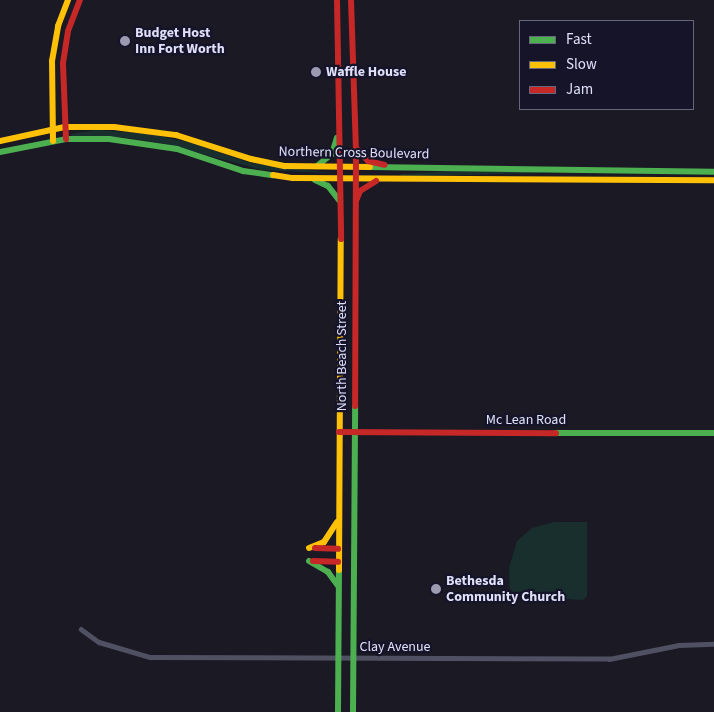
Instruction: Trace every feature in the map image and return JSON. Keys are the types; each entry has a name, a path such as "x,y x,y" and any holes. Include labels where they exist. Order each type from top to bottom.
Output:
{"main road":[{"path":"53,141 52,62 58,26 68,0"},
{"path":"66,139 63,63 68,31 80,0"},
{"name":"North Beach Street","path":"337,0 341,203 338,712"},
{"name":"North Beach Street","path":"351,0 356,148 353,712"},
{"path":"317,166 332,154 340,122"},
{"name":"Northern Cross Boulevard","path":"0,141 52,129 65,128 153,131 196,140 270,164 340,167 714,172"},
{"name":"Northern Cross Boulevard","path":"0,152 66,139 109,140 160,146 206,157 243,171 309,178 714,180"},
{"path":"356,148 368,161 388,167"},
{"path":"592,170 593,178"},
{"path":"309,178 328,186 341,203"},
{"path":"355,204 360,191 380,179"},
{"name":"Mc Lean Road","path":"339,432 714,433"},
{"path":"338,521 324,542 309,548 338,549"},
{"path":"338,562 309,561 328,572 338,586"}],"street":[{"name":"Clay Avenue","path":"81,629 99,642 150,657 609,659 673,646 714,644"}],"green space":[{"path":"97,130 151,134 191,143 251,163 331,173 262,170 166,144 122,137 74,137 70,134"},
{"path":"449,171 540,173 400,177 401,174"},
{"path":"554,522 587,522 587,596 583,600 510,596 509,568 517,541 532,528"}],"traffic: fast":[{"path":"317,166 332,154 337,138"},
{"path":"0,152 66,139 109,139 177,149 243,171 273,175"},
{"path":"370,167 714,172"},
{"path":"315,180 328,186 339,200"},
{"path":"353,712 355,406"},
{"path":"556,433 714,433"},
{"path":"309,561 328,572 338,586"},
{"path":"338,712 339,570"}],"traffic: slow":[{"path":"53,141 52,61 58,26 68,0"},
{"path":"0,141 65,127 114,127 176,135 251,159 285,166 370,167"},
{"path":"273,175 293,178 714,180"},
{"path":"339,570 341,239"},
{"path":"309,548 324,542 337,522"}],"traffic: jam":[{"path":"66,139 63,63 68,31 80,0"},
{"path":"337,0 341,239"},
{"path":"351,0 356,148 355,406"},
{"path":"356,148 368,161 385,165"},
{"path":"356,201 360,191 376,181"},
{"path":"339,432 556,433"},
{"path":"315,548 338,549"},
{"path":"313,561 338,562"}],"place":[{"name":"Budget Host Inn Fort Worth","path":"125,41"},
{"name":"Waffle House","path":"316,72"},
{"name":"Bethesda Community Church","path":"436,589"}]}
